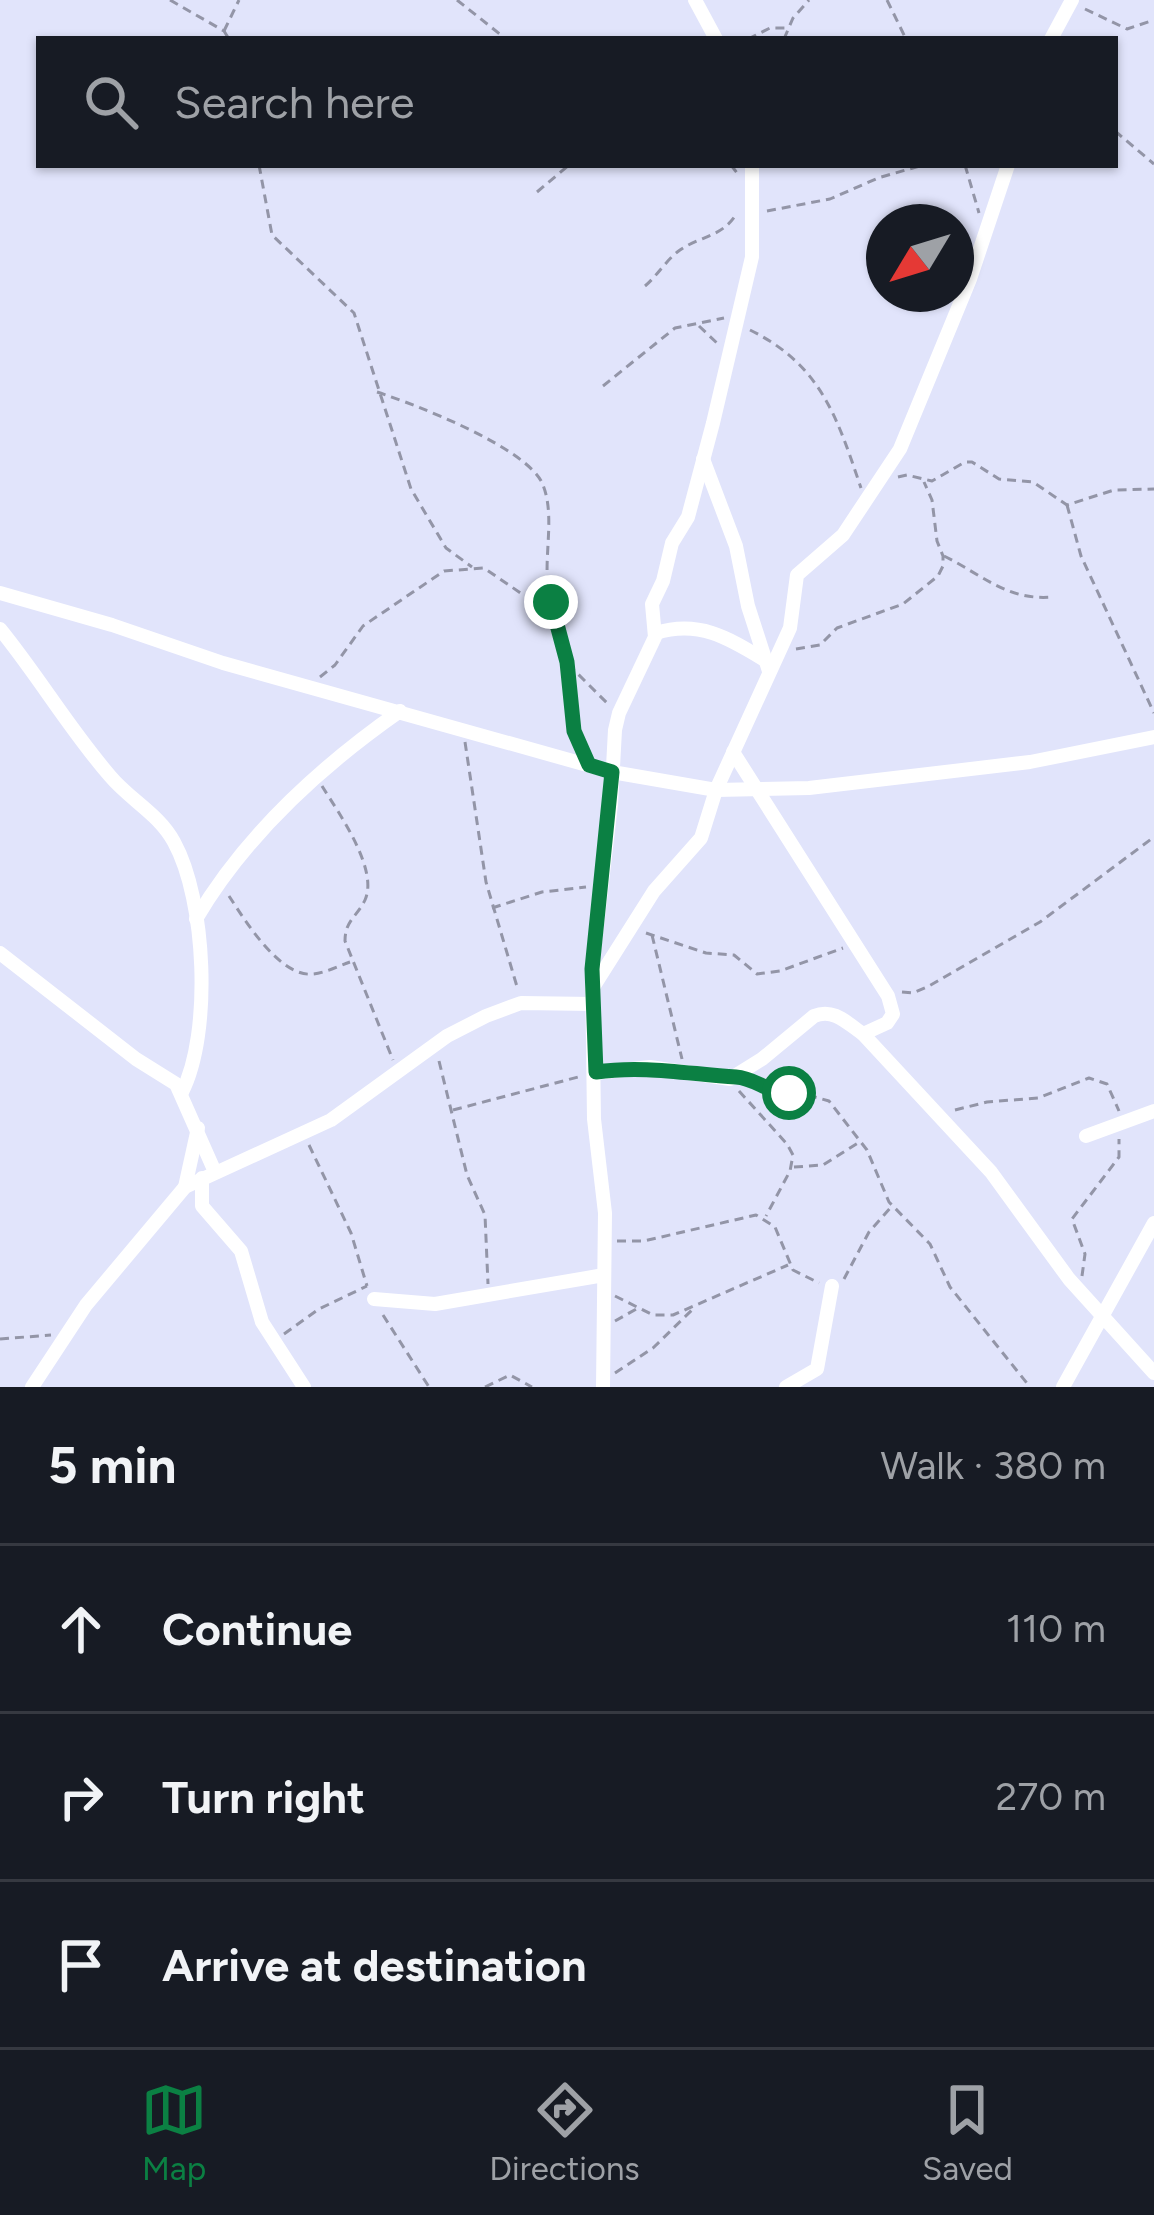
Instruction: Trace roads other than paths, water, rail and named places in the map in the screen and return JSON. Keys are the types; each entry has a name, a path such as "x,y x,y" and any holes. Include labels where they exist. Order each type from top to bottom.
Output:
{"street":[{"path":"695,0 714,36"},
{"path":"1053,36 1072,1"},
{"path":"603,1383 606,1242 596,1135 592,996 619,713 656,633 652,604 672,543 688,517 729,353 752,257 746,212 750,168"},
{"path":"592,996 654,891 701,838 766,665 790,628 797,575 843,535 906,436 970,279 1007,168"},
{"path":"703,458 736,546 766,665"},
{"path":"0,593 223,663 612,772 716,790 760,791 1030,762 1154,737"},
{"path":"656,633 689,626 706,630 766,665"},
{"path":"0,629 85,746 167,831 181,856 196,919 198,1048 182,1092"},
{"path":"196,919 240,851 317,778 400,711"},
{"path":"734,752 880,980 893,1014 886,1023 863,1034"},
{"path":"0,953 182,1092 198,1128 208,1175 202,1206 241,1251 248,1286 272,1342 304,1387"},
{"path":"32,1387 65,1335 155,1218 185,1187 357,1104 431,1047 473,1022 521,1004 592,996"},
{"path":"596,1072 650,1066 733,1078 823,1013 839,1016 863,1034 992,1172 1078,1290 1154,1372"},
{"path":"1086,1136 1154,1111"},
{"path":"185,1187 198,1128"},
{"path":"1063,1387 1154,1223"},
{"path":"371,1292 417,1304 490,1297 553,1281 603,1282"},
{"path":"786,1387 817,1369 832,1286"}]}
